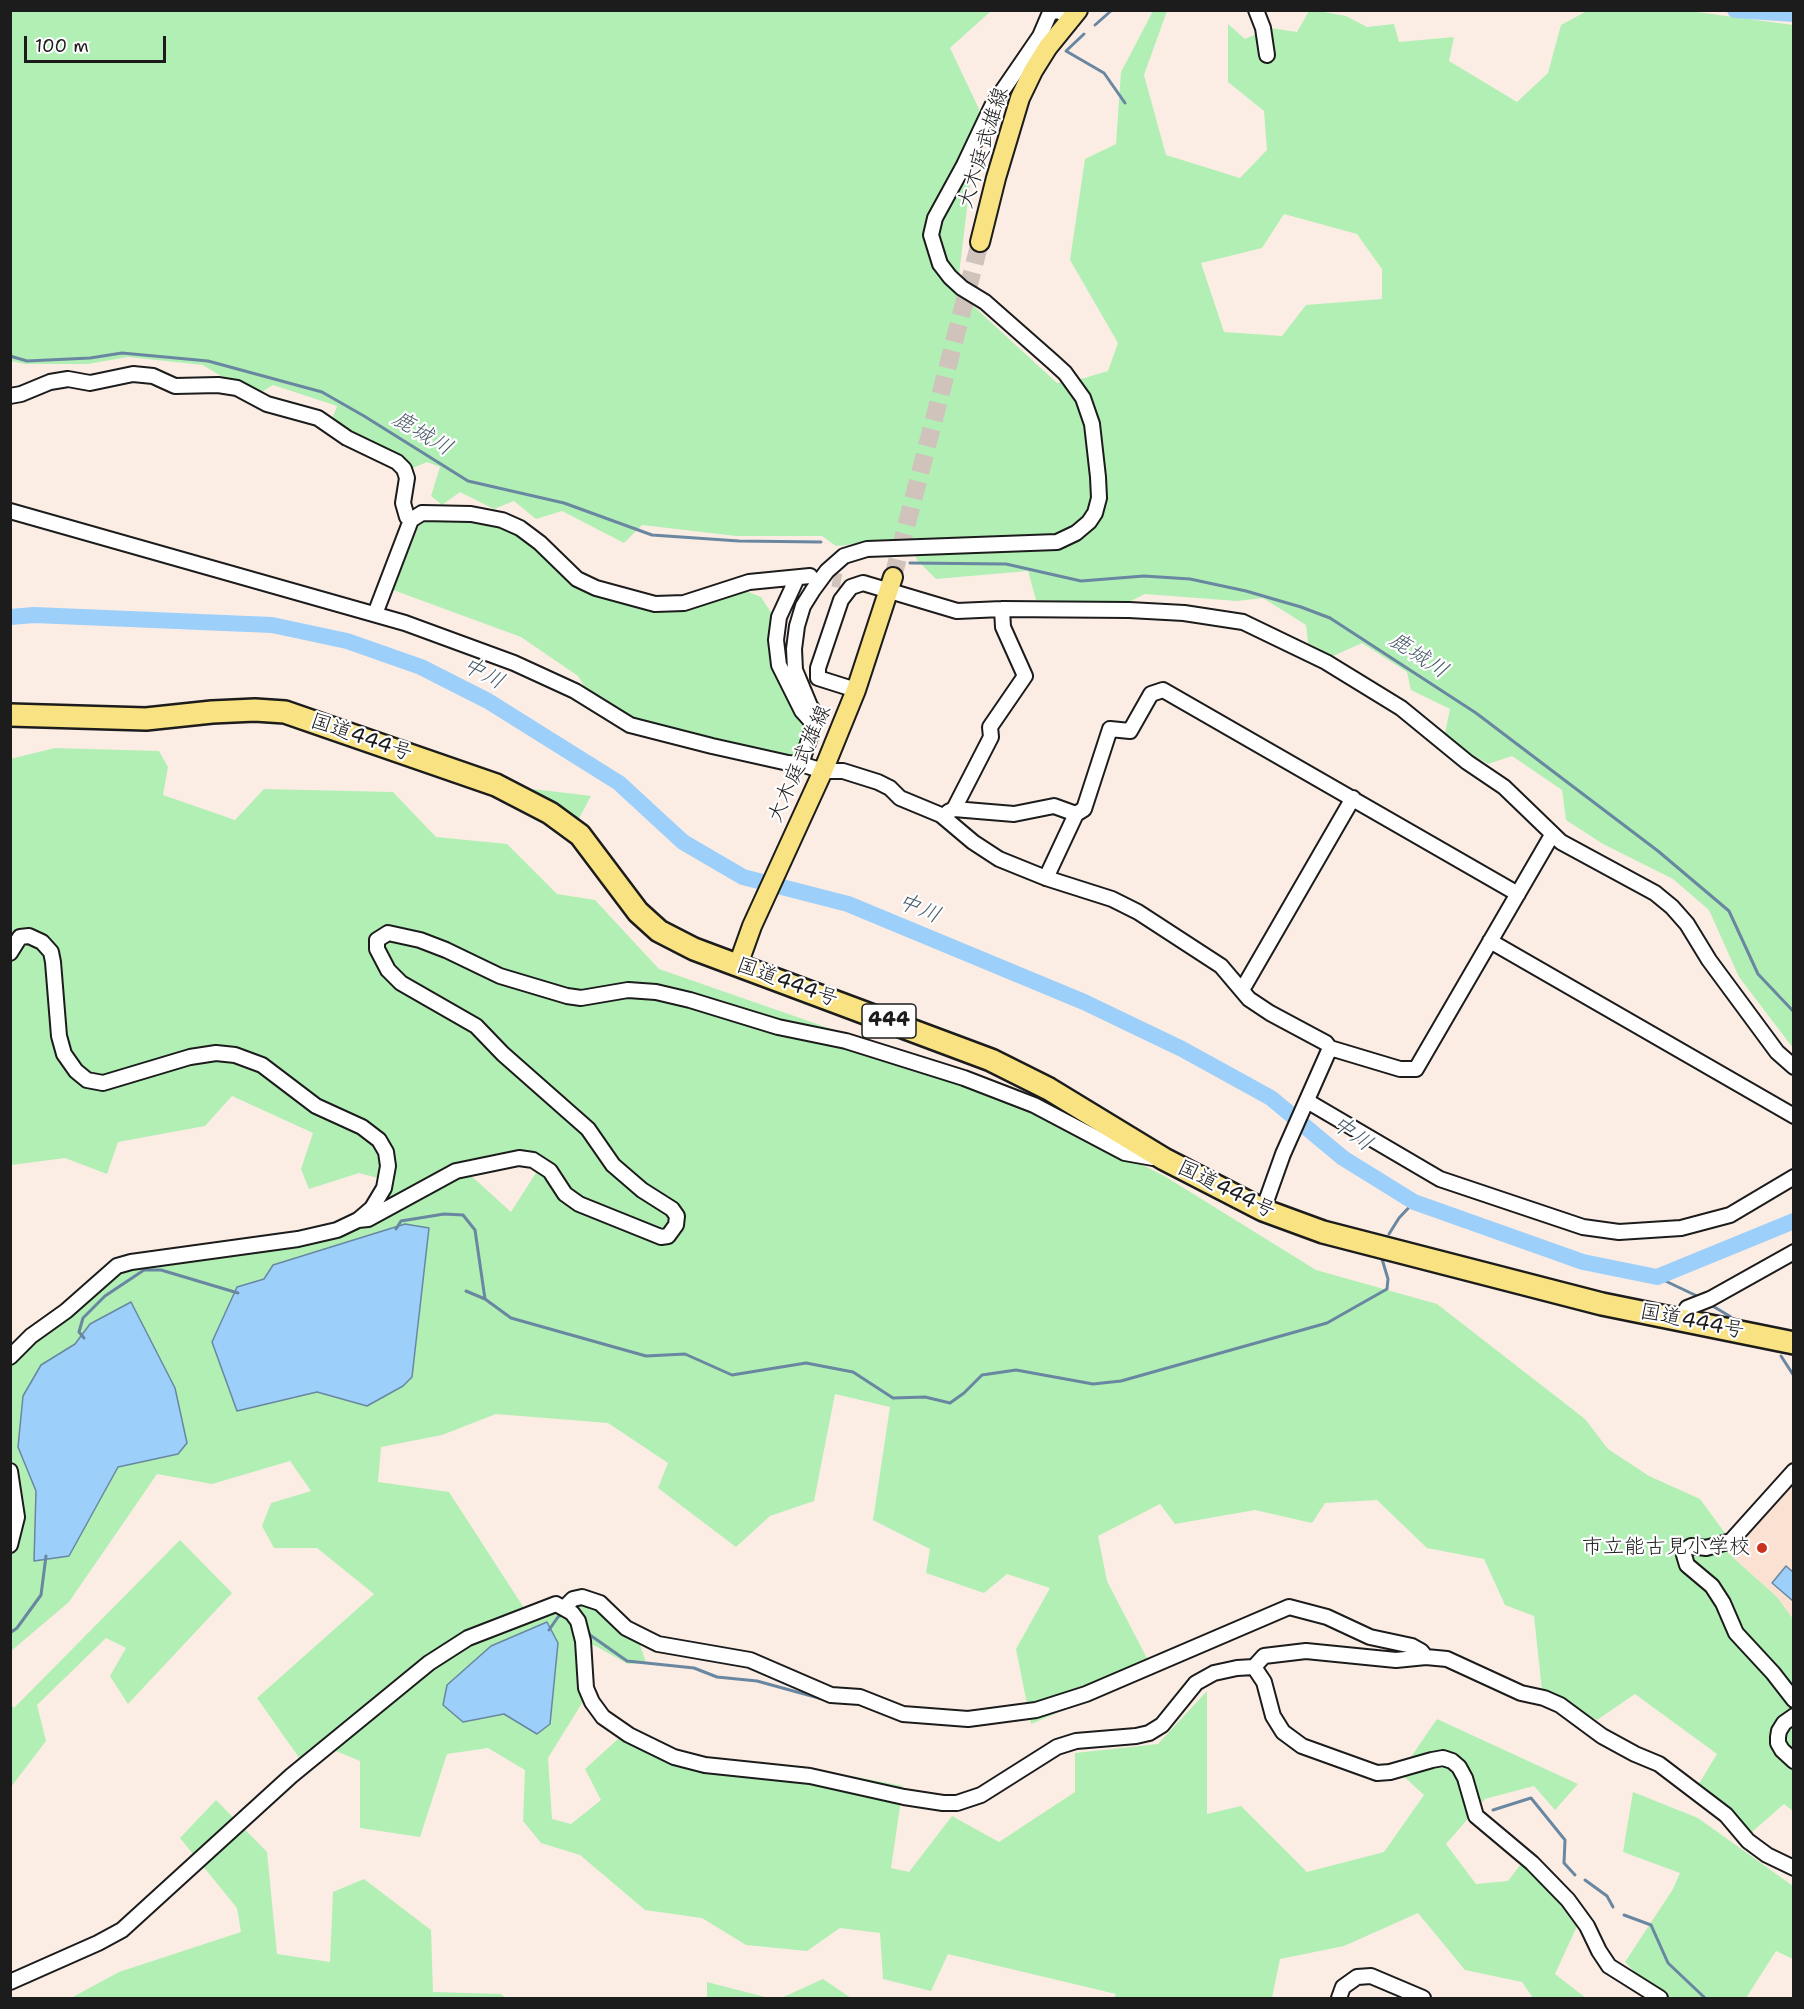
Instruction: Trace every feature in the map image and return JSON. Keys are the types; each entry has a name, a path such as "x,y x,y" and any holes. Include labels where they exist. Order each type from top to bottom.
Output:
{"highway":[{"name":"国道444号","path":"10,715 146,719 255,710 285,712 346,732 496,785 550,813 580,835 638,912 658,931 694,949 991,1060 1049,1089 1164,1159 1263,1210 1323,1232 1602,1304 1794,1343"}],"main road":[{"name":"大木庭武雄線","path":"980,242 1020,98 1048,47 1074,14"},
{"name":"大木庭武雄線","path":"738,965 752,927 823,771 856,690 891,583"}],"street":[{"path":"1256,10 1263,28 1267,55"},
{"path":"801,764 817,716 810,706 795,670 794,649 797,626 803,606 827,571 844,556 867,549 1057,542 1076,533 1089,522 1095,513 1100,498 1098,477 1092,424 1083,398 1059,368 985,302 962,288 950,277 940,264 931,235 935,218 964,165 992,106 1040,36 1048,15 1059,11 1074,14"},
{"path":"10,396 50,382 68,379 90,383 133,374 153,376 175,386 218,385 237,388 267,404 318,418 347,438 397,462 404,469 407,478 403,503 407,517 411,520"},
{"path":"10,511 405,622 514,663 575,691 630,725 712,747 801,764 823,771 843,771 878,782 890,788 900,798 947,812 1014,814 1054,807 1076,814"},
{"path":"375,614 411,520 422,513 471,514 502,520 520,528 540,543 578,579 596,588 656,604 684,603 749,582 804,577 779,617 776,640 779,665 802,711 814,724"},
{"path":"818,678 818,668 846,584 891,583 957,611 1002,609 1162,612 1243,622 1326,662 1401,708 1467,762 1504,787 1552,836 1611,871 1655,893 1687,924 1709,960 1777,1052 1794,1067"},
{"path":"947,812 991,737 990,727 1025,676 1003,627 1002,609"},
{"path":"803,690 818,678"},
{"path":"818,678 856,690"},
{"path":"1047,878 1076,814 1084,809 1110,729 1130,731 1151,694 1163,690 1518,894"},
{"path":"1242,990 1353,798"},
{"path":"947,812 972,842 999,859 1047,878 1112,899 1138,912 1221,966 1249,999 1326,1043 1330,1048 1400,1069 1416,1069 1552,836"},
{"path":"358,1220 368,1219 456,1171 519,1158 533,1160 550,1171 566,1194 579,1204 661,1237 668,1236 676,1225 677,1216 672,1209 642,1190 613,1165 588,1129 503,1054 476,1026 401,983 388,970 377,949 376,940 388,933 420,940 500,976 567,996 581,998 628,990 656,993 690,1000 778,1027 846,1041 964,1078 1034,1105 1125,1153 1164,1159"},
{"path":"10,953 20,938 29,936 42,942 51,952 59,1036 64,1054 76,1071 87,1080 103,1083 190,1057 216,1053 236,1055 262,1065 316,1106 363,1127 379,1140 386,1152 388,1166 384,1188 372,1208 358,1220 337,1230 298,1239 131,1262 117,1266 66,1311 31,1336 10,1357"},
{"path":"1490,940 1794,1116"},
{"path":"1263,1210 1283,1154 1330,1048"},
{"path":"1306,1101 1440,1179 1583,1227 1619,1232 1681,1228 1730,1215 1794,1178"},
{"path":"1680,1320 1687,1308 1710,1299 1794,1252"},
{"path":"1794,1470 1731,1541 1706,1548 1691,1546 1685,1550 1684,1555 1687,1565 1712,1586 1737,1633 1794,1700"},
{"path":"10,1471 17,1517 10,1545"},
{"path":"568,1610 573,1599 582,1597 600,1603 626,1628 658,1644 750,1660 831,1695 860,1697 903,1714 968,1719 1036,1710 1086,1694 1289,1607 1328,1617 1370,1637 1412,1646 1426,1657"},
{"path":"10,1982 122,1930 291,1776 429,1663 468,1638 556,1604 568,1610 578,1621 583,1641 586,1688 592,1702 603,1717 628,1735 674,1757 705,1765 810,1776 904,1797 943,1803 957,1803 981,1795 1057,1747 1076,1741 1149,1733 1162,1725 1196,1683 1214,1673 1254,1667 1264,1656 1306,1651 1396,1660 1426,1657 1447,1659 1521,1693 1544,1698 1560,1705 1602,1736 1659,1764 1726,1815 1748,1841 1767,1855 1794,1868"},
{"path":"1254,1667 1264,1682 1273,1716 1283,1731 1302,1746 1377,1773 1390,1772 1443,1758 1452,1761 1459,1767 1465,1778 1471,1805 1476,1815 1532,1863 1568,1900 1587,1926 1609,1966 1660,1998"},
{"path":"1794,1716 1779,1731 1778,1743 1794,1761"},
{"path":"1340,1998 1343,1987 1357,1977 1371,1976 1423,1998"}],"shaded area":[{"name":"市立能古見小学校","path":"1793,1473 1793,1619 1777,1597 1728,1553"}],"green space":[{"path":"11,11 991,11 950,48 979,109 957,291 1057,383 1108,371 1118,343 1070,260 1085,159 1116,144 1121,72 1153,11 1167,11 1144,75 1166,155 1240,178 1267,150 1264,111 1228,82 1228,24 1245,39 1270,28 1297,32 1309,11 1318,11 1346,16 1367,27 1394,24 1399,42 1454,37 1449,61 1517,102 1548,73 1561,25 1585,12 1697,12 1793,25 1793,1048 1739,977 1709,910 1673,879 1603,844 1566,820 1562,790 1512,756 1488,764 1444,738 1450,709 1411,690 1407,672 1362,643 1333,656 1308,643 1306,625 1263,598 1237,601 1145,594 1125,604 1036,600 1028,571 936,579 917,560 908,539 836,546 822,536 736,536 642,525 624,543 562,511 536,519 514,501 494,509 460,492 442,505 431,496 440,467 427,462 408,470 330,425 337,406 273,385 257,395 203,365 128,357 88,364 25,364 11,361","holes":["1284,214 1357,234 1382,269 1382,299 1306,305 1282,336 1224,332 1201,263 1262,248"]},
{"path":"421,520 498,522 533,545 584,591 659,613 746,591 761,597 772,614 768,649 785,691 809,726 794,760 628,719 589,694 578,676 521,637 393,590"},
{"path":"55,748 159,751 168,767 163,795 235,820 264,789 393,792 436,837 507,844 557,894 595,900 659,969 981,1081 1166,1177 1316,1270 1437,1304 1585,1419 1608,1449 1649,1476 1700,1499 1733,1544 1728,1553 1777,1597 1793,1619 1793,1811 1784,1804 1752,1832 1697,1787 1717,1754 1635,1694 1597,1720 1542,1690 1534,1616 1505,1605 1484,1559 1427,1548 1377,1500 1325,1503 1312,1523 1255,1510 1175,1524 1160,1504 1098,1536 1107,1581 1154,1672 1031,1724 1016,1649 1050,1588 1007,1574 984,1593 926,1573 930,1549 873,1520 890,1407 835,1394 814,1501 770,1516 736,1547 658,1488 668,1463 608,1423 496,1414 442,1435 381,1447 378,1482 449,1492 524,1608 575,1594 637,1635 646,1663 628,1664 590,1643 592,1687 548,1758 552,1819 571,1824 601,1800 585,1769 629,1729 678,1754 826,1771 903,1786 891,1868 909,1872 952,1816 999,1842 1075,1792 1075,1753 1158,1744 1207,1691 1207,1814 1241,1806 1307,1872 1384,1852 1424,1795 1400,1773 1437,1719 1578,1784 1555,1810 1534,1786 1485,1799 1446,1844 1476,1884 1508,1881 1527,1856 1584,1911 1555,1974 1586,1998 1533,1998 1522,1982 1465,1970 1418,1913 1344,1946 1280,1959 1272,1998 1114,1998 1116,1994 948,1954 931,1991 883,1979 880,1933 840,1928 807,1951 746,1945 702,1918 645,1910 580,1855 541,1843 523,1821 525,1770 488,1748 447,1754 420,1837 360,1828 360,1761 321,1745 300,1759 257,1698 374,1594 317,1548 274,1548 262,1526 271,1503 311,1491 290,1461 212,1484 157,1474 69,1602 11,1651 11,1362 118,1272 304,1245 364,1226 389,1208 382,1179 359,1173 309,1189 301,1169 313,1133 232,1096 205,1126 118,1142 107,1174 65,1158 11,1165 10,759","holes":["528,1152 541,1165 511,1212 467,1172","273,1265 367,1406 317,1392 237,1411 237,1287 264,1279","90,1324 178,1454 118,1467 69,1556 34,1560 41,1365 75,1344"]},
{"path":"516,787 558,792 591,796 577,822"},
{"path":"180,1540 232,1593 128,1704 110,1676 126,1648 106,1638 37,1705 46,1741 11,1787 11,1704 14,1708"},
{"path":"1633,1792 1698,1818 1793,1886 1793,1959 1776,1951 1746,1998 1660,1998 1625,1962 1673,1889 1680,1873 1623,1852"},
{"path":"216,1800 267,1852 277,1954 330,1962 333,1892 364,1879 431,1930 433,1992 501,1994 506,1998 71,1998 119,1972 241,1932 237,1908 180,1838"},
{"path":"823,1979 851,1998 781,1998"},
{"path":"707,1982 769,1998 707,1998"}],"water":[{"path":"405,1224 429,1228 412,1377 403,1386 367,1406 317,1392 237,1411 212,1342 237,1287 264,1279 273,1265"},
{"path":"131,1302 175,1388 187,1443 178,1454 118,1467 69,1556 34,1561 36,1491 18,1447 23,1396 41,1365 75,1344 90,1324"},
{"path":"1786,1566 1793,1572 1793,1601 1772,1583"},
{"path":"547,1622 558,1643 550,1724 537,1734 504,1714 463,1722 443,1705 447,1685 491,1646"}],"waterway":[{"path":"1095,25 1112,10"},
{"path":"1735,10 1794,14"},
{"path":"1084,34 1066,51 1104,73 1125,103"},
{"name":"鹿城川","path":"10,356 27,361 90,358 122,353 208,361 322,392 468,481 564,503 652,535 739,541 821,542"},
{"name":"鹿城川","path":"910,563 1006,564 1081,581 1144,576 1190,579 1246,591 1330,618 1476,713 1658,851 1729,911 1758,974 1794,1012"},
{"name":"中川","path":"10,617 34,615 272,625 347,641 421,667 488,701 619,783 683,842 743,877 848,904 1084,1002 1182,1049 1271,1098 1343,1158 1414,1202 1583,1262 1657,1277 1794,1221"},
{"path":"1389,1234 1399,1218 1414,1202"},
{"path":"396,1229 401,1221 444,1214 463,1215 475,1230 485,1299"},
{"path":"466,1291 485,1299 511,1318 646,1356 685,1354 732,1375 806,1363 853,1372 893,1398 925,1397 950,1403 982,1375 1016,1370 1093,1384 1121,1381 1327,1323 1387,1289 1388,1279 1382,1259"},
{"path":"84,1338 79,1332 83,1318 105,1296 144,1270 161,1270 238,1293"},
{"path":"1657,1277 1697,1296"},
{"path":"1711,1305 1731,1317"},
{"path":"1776,1329 1794,1332"},
{"path":"1781,1356 1794,1376"},
{"path":"10,1633 17,1628 41,1595 46,1556"},
{"path":"549,1630 558,1617 565,1613"},
{"path":"585,1624 590,1635 627,1661 694,1668 717,1677 757,1681 826,1700"},
{"path":"1493,1810 1531,1798 1565,1840 1564,1863 1575,1875"},
{"path":"1585,1880 1607,1896 1613,1907"},
{"path":"1624,1915 1651,1925 1668,1963 1705,1998"}],"tunnel":[{"path":"893,577 980,242"},
{"path":"812,576 841,581"}],"place":[{"name":"市立能古見小学校","path":"1762,1548"}]}
